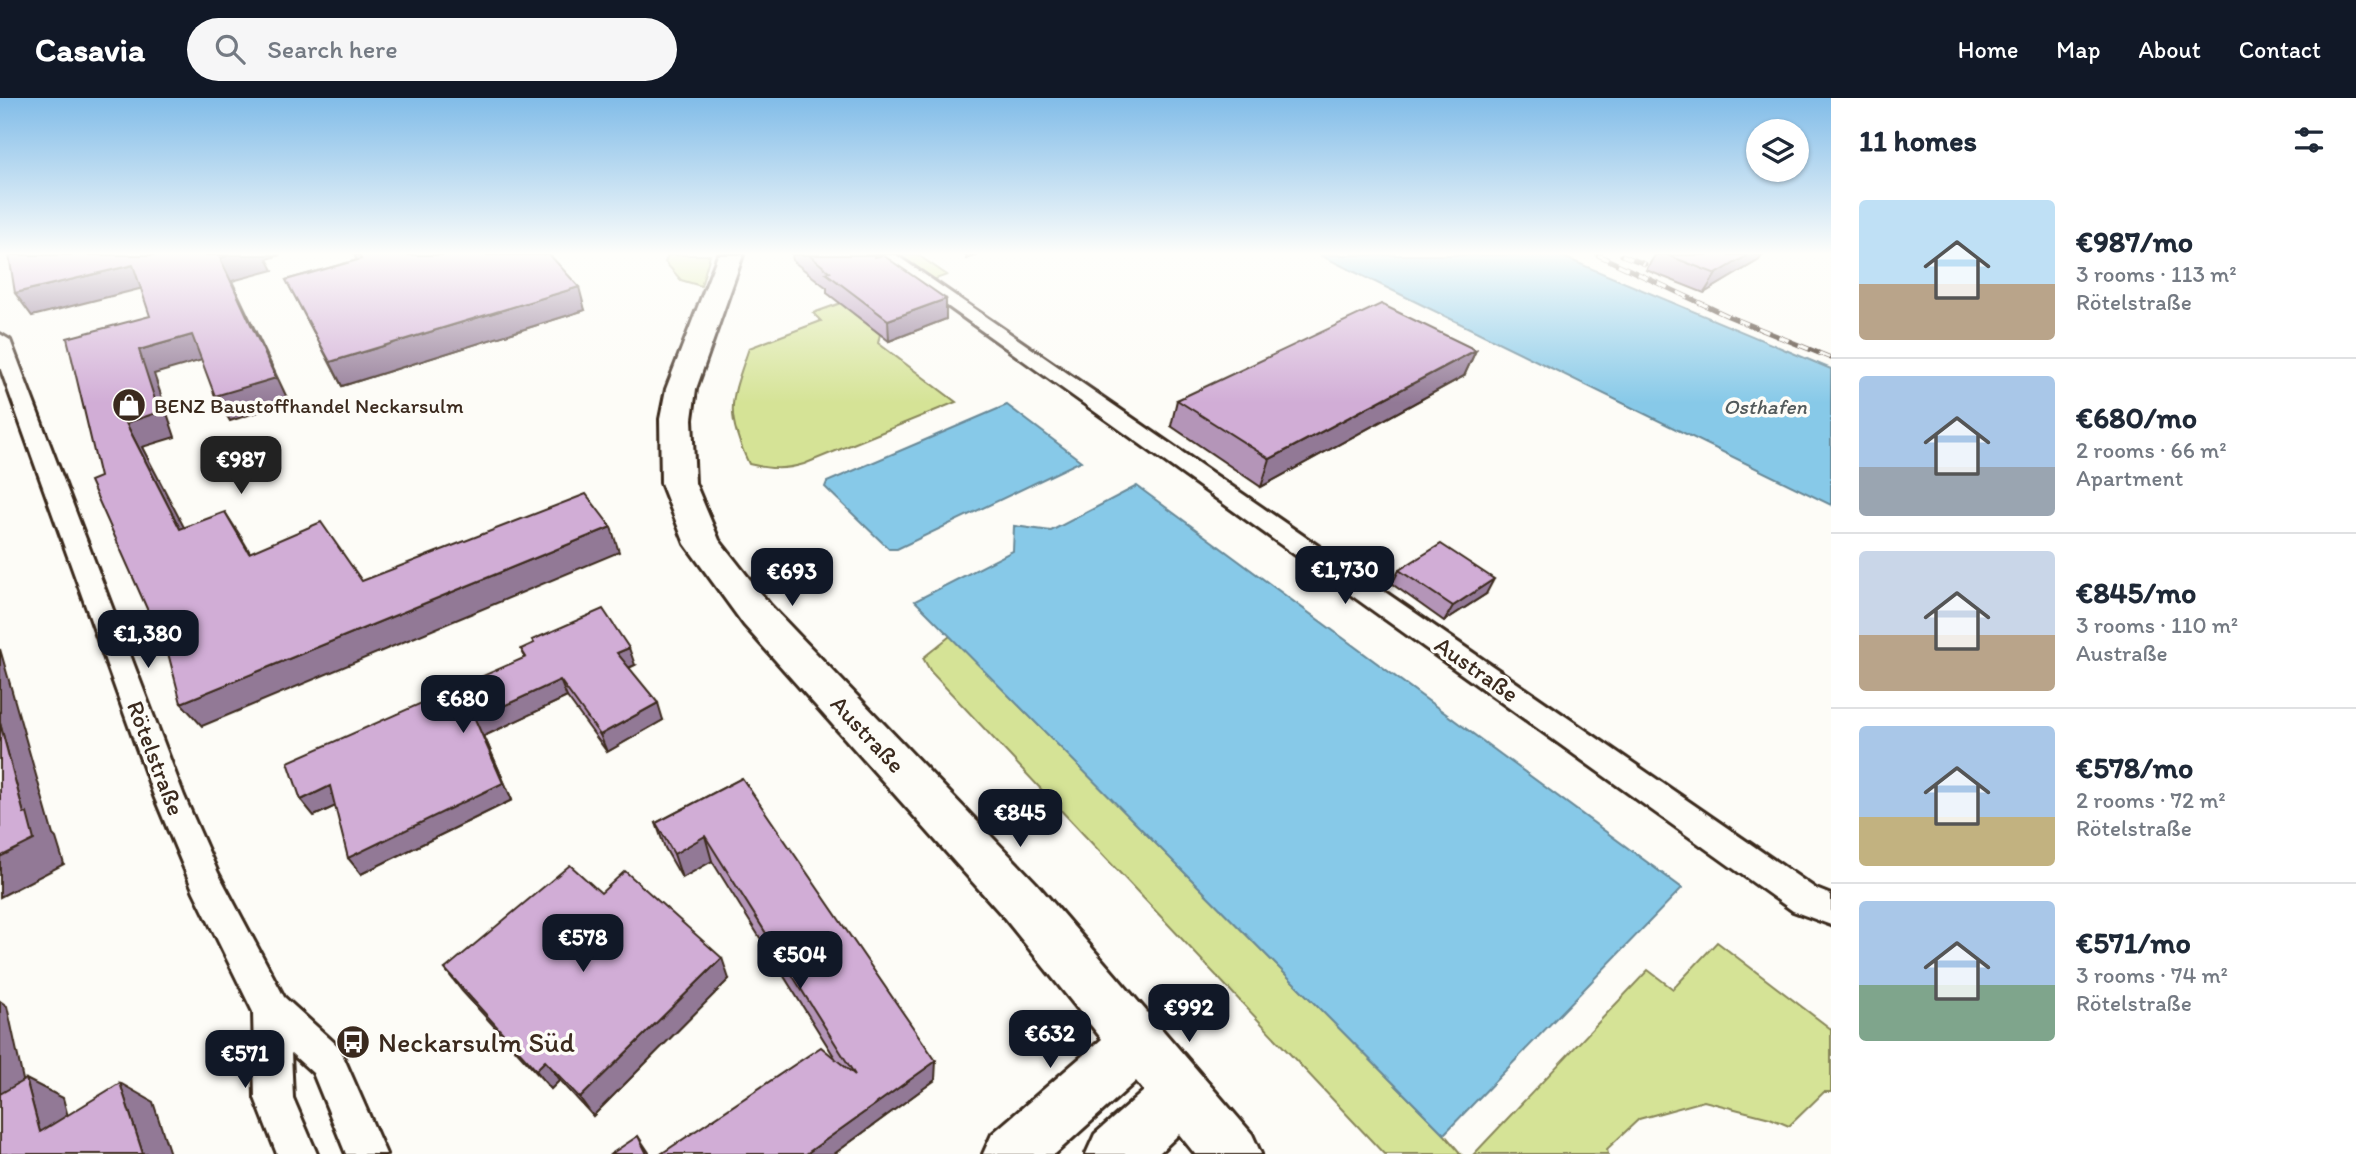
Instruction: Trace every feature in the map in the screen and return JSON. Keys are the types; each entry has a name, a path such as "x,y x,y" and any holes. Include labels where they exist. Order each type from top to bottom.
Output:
{"main road":[{"name":"Austraße","path":"712,304 681,388 676,419 678,482 703,544 757,615 1020,899 1232,1154"},
{"path":"1012,1154 1139,1043"},
{"path":"1115,1154 1182,1094"}],"street":[{"name":"Austraße","path":"954,304 1805,900 1831,910"},
{"name":"Rötelstraße","path":"0,340 169,796 206,882 271,1010 326,1060 366,1154"},
{"name":"Rötelstraße","path":"271,1010 274,1098 297,1154"}],"green space":[{"path":"843,304 880,334 878,343 956,402 804,464 777,468 749,464 736,431 733,406 734,394 749,348 821,321 813,313"},
{"path":"950,636 1461,1154 1384,1154 931,672 923,658"},
{"path":"1717,942 1831,1029 1831,1092 1824,1092 1789,1126 1770,1118 1704,1101 1639,1119 1607,1149 1608,1154 1474,1154 1648,970 1673,989"}],"water":[{"name":"Osthafen","path":"1421,304 1677,304 1831,369 1831,505"},
{"path":"1007,405 1081,461 897,549 889,549 825,487 827,482"},
{"path":"1137,486 1682,888 1444,1134 915,601 1013,551 1014,526 1051,531"}],"building":[{"path":"146,304 242,304 276,378 215,396 192,335 139,350 159,412 126,423 180,529 225,512 249,553 321,522 362,581 586,494 611,527 181,703 161,626 156,629 90,481 100,477 67,338 150,316"},
{"path":"299,304 522,304 330,362"},
{"path":"867,304 931,304 888,320"},
{"path":"1380,304 1476,350 1270,459 1177,400"},
{"path":"1441,544 1494,579 1453,606 1399,570"},
{"path":"603,609 629,648 617,653 658,703 600,735 560,680 475,719 503,783 348,858 330,786 301,800 288,762 526,657 521,649 534,643 532,640"},
{"path":"0,723 24,814 27,813 34,840 0,857"},
{"path":"742,778 936,1061 806,1154 661,1154 821,1047 855,1075 705,836 674,854 656,823"},
{"path":"570,865 601,893 625,871 722,958 580,1098 545,1061 536,1070 445,969"},
{"path":"26,1079 40,1132 120,1083 143,1154 0,1154 0,1094"},
{"path":"638,1136 647,1154 611,1154"}],"railway":[{"path":"1703,304 1831,358"}],"place":[{"name":"BENZ Baustoffhandel Neckarsulm","path":"129,405"},
{"name":"Neckarsulm Süd","path":"353,1042"}]}
